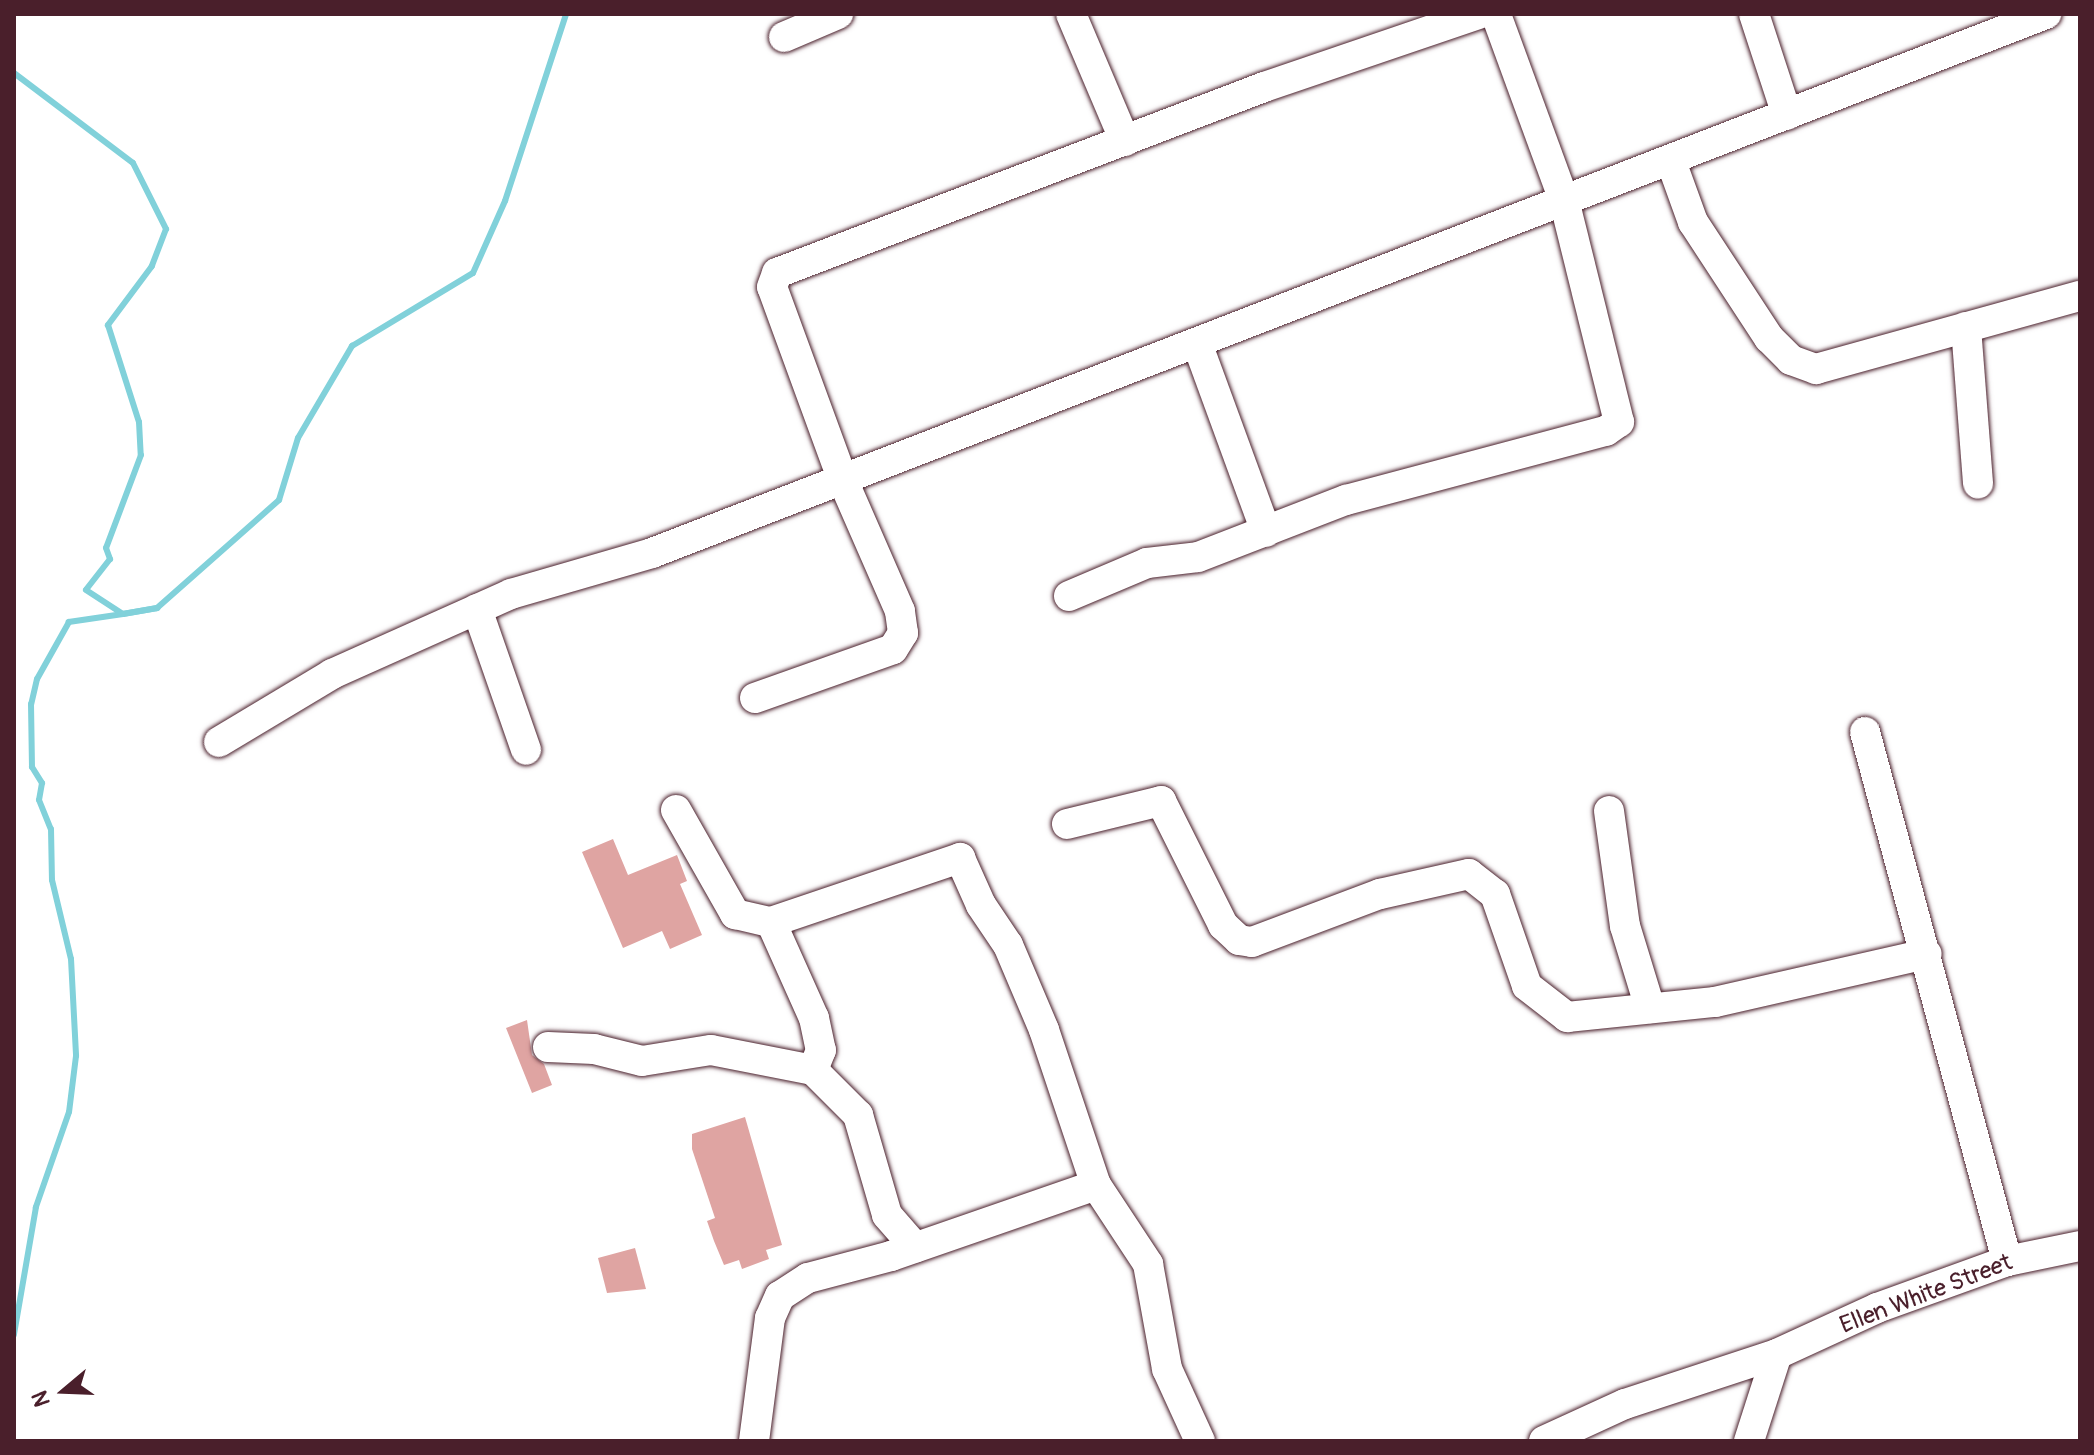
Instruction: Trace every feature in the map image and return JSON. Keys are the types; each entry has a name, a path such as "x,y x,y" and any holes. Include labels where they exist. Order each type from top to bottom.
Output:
{"street":[{"path":"784,37 838,14"},
{"path":"1071,14 1125,141"},
{"path":"755,698 898,644 900,611 842,478 772,287 777,273 1125,141 1479,14"},
{"path":"1069,596 1147,563 1198,557 1346,500 1606,431 1619,422 1565,203 1496,14"},
{"path":"1754,14 1787,115"},
{"path":"219,742 332,674 477,609 652,553 1672,164 1787,115 2046,14"},
{"path":"1672,164 1693,222 1769,338 1791,360 1816,369 2080,296"},
{"path":"1966,327 1978,484"},
{"path":"1197,343 1266,532"},
{"path":"477,609 526,750"},
{"path":"1865,732 2007,1261"},
{"path":"1067,824 1161,801 1223,925 1239,940 1252,942 1380,894 1469,874 1495,894 1527,986 1553,1011 1567,1017 1715,1002 1927,954"},
{"path":"676,810 735,914 771,922 960,858 1008,945 1044,1030 1096,1185 1148,1264 1167,1369 1200,1441"},
{"path":"1609,811 1625,926 1650,1008"},
{"path":"771,922 814,1018 837,1051 887,1215 915,1247"},
{"path":"813,1070 821,1050 814,1018"},
{"path":"548,1047 594,1049 642,1061 711,1050 813,1070 858,1115"},
{"path":"754,1441 770,1318 780,1296 808,1278 915,1247 1096,1185"},
{"name":"Ellen White Street","path":"1544,1441 1625,1404 1777,1354 1877,1308 2007,1261 2080,1246"},
{"path":"1749,1441 1777,1354"}],"building":[{"path":"613,839 628,875 677,855 687,881 680,884 702,935 670,949 662,931 623,948 582,852"},
{"path":"527,1020 532,1055 544,1064 552,1085 532,1093 506,1028"},
{"path":"745,1117 782,1245 766,1250 769,1259 742,1269 739,1260 724,1265 714,1241 707,1221 715,1218 692,1149 692,1134"},
{"path":"635,1248 646,1289 607,1293 598,1258"}],"waterway":[{"path":"157,608 279,500 298,438 352,346 473,273 505,201 566,14"},
{"path":"14,73 133,163 166,229 152,266 108,325 139,422 141,455 106,548 110,559 86,590 123,614 157,608 123,614 69,622 37,679 31,704 32,767 42,783 39,800 51,829 52,880 71,959 76,1056 69,1112 36,1207 14,1335"}]}
